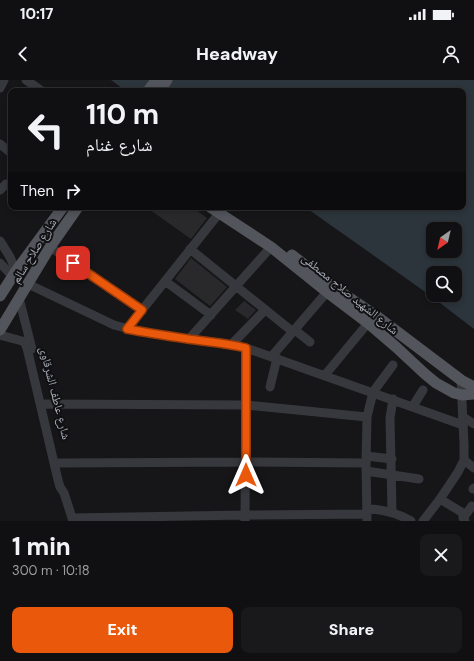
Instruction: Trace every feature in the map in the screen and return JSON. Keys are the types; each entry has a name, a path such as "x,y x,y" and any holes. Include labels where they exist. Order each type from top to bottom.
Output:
{"main road":[{"name":"شارع صلاح سالم","path":"0,296 61,210"},
{"name":"شارع صلاح سالم","path":"0,330 50,247 76,210"},
{"name":"شارع الشهيد صلاح مصطفى","path":"222,210 368,322 436,383 454,393 474,394"},
{"name":"شارع الشهيد صلاح مصطفى","path":"223,210 252,225 329,284 375,314 461,380 474,387"}],"street":[{"path":"0,88 4,80"},
{"path":"26,80 38,88"},
{"path":"127,329 190,249 218,210"},
{"path":"0,241 15,274"},
{"path":"50,247 142,310"},
{"path":"189,339 271,247"},
{"path":"190,249 265,310 310,342"},
{"path":"0,263 15,274"},
{"path":"165,281 211,315"},
{"path":"28,284 114,325 148,333 232,344 275,357 413,406 474,424"},
{"path":"270,387 275,357 294,331 327,292"},
{"name":"شارع عاطف الشرقاوى","path":"19,298 59,463 64,493"},
{"path":"232,344 265,310"},
{"path":"325,375 368,322"},
{"name":"شارع عاطف الشرقاوى","path":"0,335 22,341 25,343 27,348 58,480 73,520"},
{"path":"245,518 246,348"},
{"path":"367,515 367,417 373,392 393,365"},
{"path":"427,520 464,460 461,380"},
{"path":"413,406 423,390"},
{"path":"392,512 390,418 393,399"},
{"path":"45,404 246,406 367,417"},
{"path":"59,463 366,463 392,459"},
{"path":"464,460 474,468"},
{"path":"366,463 392,475 419,479"},
{"path":"440,499 463,513 464,519"},
{"path":"464,519 472,506"},
{"path":"73,520 297,518 367,515 376,509 392,512 411,521"}],"shaded area":[{"path":"111,80 474,80 474,329 439,302 462,302 462,266 426,266 426,292 309,210 466,210 466,88 122,88"}],"building":[{"path":"150,210 196,210 207,218 191,239"},
{"path":"191,258 227,287 210,306 175,279"},
{"path":"244,301 256,310 248,319 235,310"}],"route":[{"path":"73,263 142,310 127,329 232,344 246,348 246,475"}]}
